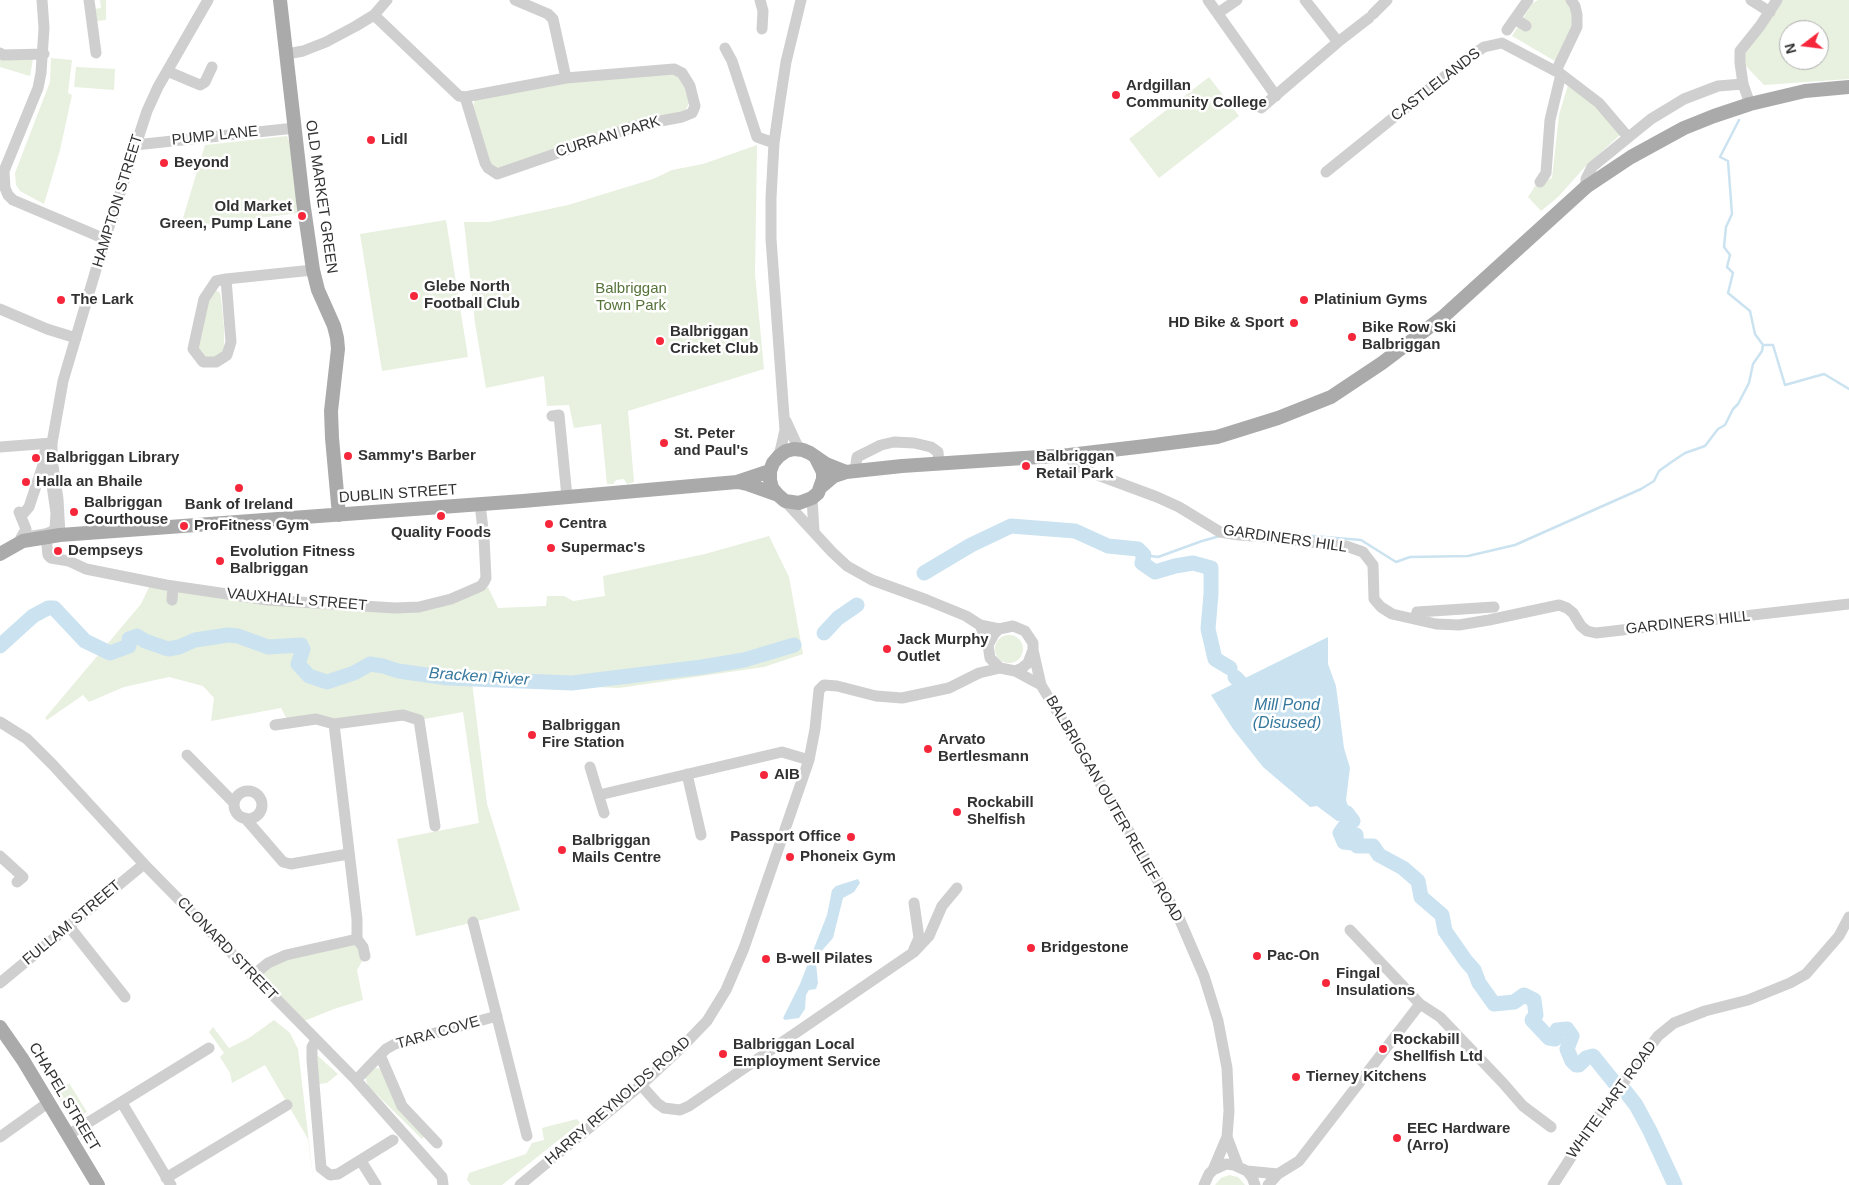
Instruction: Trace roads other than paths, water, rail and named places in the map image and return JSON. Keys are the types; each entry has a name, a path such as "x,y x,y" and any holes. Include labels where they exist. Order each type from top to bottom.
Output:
{"main road":[{"name":"OLD MARKET GREEN","path":"280,0 313,270 318,290 334,326 338,349 331,411 339,515"},
{"path":"851,471 826,464 803,450 794,449 786,451 773,463 770,471 770,480 781,498 799,503 812,498 834,476 851,471 1069,455 1217,437 1252,427 1331,397 1382,364 1444,316 1586,187 1631,156 1714,116 1750,104 1805,91 1849,87"},
{"path":"816,458 823,472 821,487"},
{"name":"DUBLIN STREET","path":"0,554 22,541 60,535 480,504 737,482 770,471"},
{"name":"DUBLIN STREET","path":"737,482 748,484 781,498"},
{"name":"CHAPEL STREET","path":"0,1026 49,1102 98,1185"}],"street":[{"path":"42,0 44,54 38,88 4,172 5,188 13,200 105,239"},
{"path":"89,0 96,53"},
{"name":"HAMPTON STREET","path":"60,535 58,499 52,465 52,443 63,381 105,239 147,111 167,71 208,0"},
{"path":"287,54 303,51 326,42 374,15 387,0"},
{"path":"515,0 548,14 553,20 566,78"},
{"path":"760,0 764,11 762,29"},
{"path":"779,456 784,430 784,418 771,239 774,143 786,62 801,0"},
{"path":"1208,0 1276,96"},
{"path":"1218,14 1237,0"},
{"path":"1305,0 1338,42"},
{"path":"1261,108 1371,16 1387,0"},
{"path":"1507,30 1528,0"},
{"path":"1547,178 1550,120 1558,72 1577,27 1578,15 1571,0"},
{"path":"1751,0 1770,12"},
{"path":"1750,104 1743,84 1740,51 1777,0"},
{"path":"374,15 459,96 465,97"},
{"path":"1515,19 1526,26"},
{"name":"CASTLELANDS","path":"1326,172 1457,66 1484,47 1502,43 1558,72 1599,103 1628,137"},
{"path":"725,48 732,61 757,137 774,143"},
{"path":"0,53 3,55 44,54"},
{"path":"167,71 200,86 205,82 212,67"},
{"name":"CURRAN PARK","path":"674,69 682,73 690,86 695,106 692,113 682,117 639,126 497,174 485,164 465,97 566,78 674,69"},
{"path":"1586,187 1586,179 1592,167 1651,119 1684,100 1718,86 1743,84"},
{"name":"PUMP LANE","path":"135,145 295,128"},
{"path":"226,279 231,342 227,355 216,362 203,362 193,348 204,299 216,281 226,279 313,270"},
{"path":"0,309 48,329 76,338"},
{"path":"552,416 559,415 567,497"},
{"path":"784,418 798,445 803,450"},
{"path":"851,471 857,457 881,445 894,442 914,442 932,448 938,452 938,464"},
{"path":"0,447 52,443"},
{"path":"50,448 50,470 56,515 55,529 45,534 21,538 26,529 19,512 23,514 29,507 43,465 46,449 50,448"},
{"name":"GARDINERS HILL","path":"1069,455 1074,464 1087,471 1164,500 1223,533 1337,545 1363,552 1373,565 1372,589 1374,599 1380,607 1392,614 1415,620 1436,624 1459,624 1519,615 1559,605 1573,613 1581,626 1587,631 1596,633 1849,604"},
{"path":"781,498 847,566 872,580 958,613 980,625 999,629 1013,626 1020,628 1030,637 1033,650 1028,663 1015,671 1007,671 994,664 980,625"},
{"path":"812,498 814,531"},
{"name":"VAUXHALL STREET","path":"46,537 48,554 51,558 69,562 86,569 173,586 268,600 395,608 430,605 481,586 486,578 480,504"},
{"path":"172,600 173,586"},
{"path":"1415,620 1417,612 1494,607"},
{"path":"979,673 994,634 999,629"},
{"name":"BALBRIGGAN OUTER RELIEF ROAD","path":"1033,650 1041,686 1142,850 1179,918 1204,976 1218,1021 1227,1068 1229,1111 1227,1137 1213,1170 1203,1183"},
{"name":"HARRY REYNOLDS ROAD","path":"520,1185 641,1085 697,1032 707,1021 726,990 744,948 809,760 815,729 819,690 824,685 837,686 876,696 902,698 949,688 979,673 1000,668"},
{"name":"BALBRIGGAN OUTER RELIEF ROAD","path":"1015,671 1041,686"},
{"path":"275,725 316,719 334,724 403,715 419,720 436,826"},
{"name":"CLONARD STREET","path":"0,722 27,739 46,758 144,864 356,1080 442,1176 443,1185"},
{"path":"334,724 357,919 356,939 363,947 365,956"},
{"path":"599,795 782,752 809,760"},
{"path":"187,755 234,803 238,814 245,818 283,862 291,864 348,854"},
{"path":"590,767 604,813"},
{"path":"687,774 701,835"},
{"path":"234,803 238,795 247,791 256,793 259,797 262,806 258,814 254,817 245,818"},
{"path":"0,856 23,877 17,882"},
{"name":"FULLAM STREET","path":"0,983 144,864"},
{"path":"641,1085 664,1108 680,1110 689,1106 912,953 929,936 942,906 957,888"},
{"path":"912,953 919,938 914,903"},
{"name":"WHITE HART ROAD","path":"1553,1185 1592,1124 1658,1036 1674,1023 1705,1010 1748,1000 1790,983 1806,974 1839,936 1849,917"},
{"name":"TARA COVE","path":"473,922 528,1136"},
{"path":"68,925 126,997"},
{"path":"1350,930 1420,1004 1440,1017 1523,1106 1551,1127"},
{"path":"252,976 268,963 286,955 356,939"},
{"path":"1268,1185 1278,1174 1299,1161 1420,1004"},
{"name":"TARA COVE","path":"356,1080 386,1049 395,1044 498,1016"},
{"path":"316,1040 312,1047 312,1060 321,1168 326,1174 334,1175 393,1140"},
{"path":"68,1135 209,1048"},
{"name":"TARA COVE","path":"380,1055 402,1106 438,1143"},
{"path":"0,1137 49,1102"},
{"path":"122,1103 168,1181 271,1109 287,1105"},
{"name":"BALBRIGGAN OUTER RELIEF ROAD","path":"1227,1137 1243,1169 1252,1177 1255,1185"},
{"path":"360,1161 376,1185"},
{"path":"1213,1170 1226,1164 1243,1169 1278,1174"}],"water":[{"name":"Mill Pond (Disused)","path":"1328,637 1328,664 1336,686 1344,748 1350,768 1346,800 1353,821 1337,821 1317,806 1310,807 1263,767 1233,729 1211,695"},
{"path":"858,879 860,883 854,892 843,898 833,938 819,954 816,963 818,983 816,989 809,990 806,995 805,1009 799,1018 785,1020 783,1018 800,984 827,915 832,890 836,886"}],"waterway":[{"path":"1739,120 1720,157 1728,161 1732,214 1726,227 1724,247 1730,255 1727,267 1733,273 1728,293 1750,311 1755,334 1763,345"},
{"path":"1277,533 1361,540 1396,562 1410,557 1468,556 1515,545 1641,489 1654,481 1659,471 1670,463 1685,453 1705,446 1718,429 1725,425 1733,409 1738,404 1749,383 1753,364 1762,351 1763,345"},
{"path":"1764,345 1773,345 1785,385 1824,374 1849,389"},
{"name":"Bracken River","path":"924,573 971,545 1011,526 1075,531 1108,546 1138,549 1144,555 1142,563 1155,572 1193,563 1211,568 1208,629 1215,659 1230,668"},
{"path":"1144,555 1158,557 1220,536"},
{"name":"Bracken River","path":"824,633 838,618 857,605"},
{"name":"Bracken River","path":"0,646 33,616 48,608 54,608 85,641 110,653 129,646 129,639 137,636 145,641 168,649 179,647 195,640 228,635 238,636 268,647 301,645 303,649 298,664 309,676 327,682 354,673 370,664 398,671 448,678 572,683 744,660 794,645"},
{"name":"Bracken River","path":"1235,677 1253,696"},
{"name":"Bracken River","path":"1337,809 1347,813 1353,821 1345,826 1340,833 1344,842 1352,843 1356,835 1357,846 1373,846 1379,855 1403,868 1418,881 1421,897 1442,915 1445,931 1474,970 1479,983 1494,1004 1514,1002 1524,995 1534,1000 1536,1015 1532,1020 1549,1038 1555,1039 1557,1030 1567,1029 1572,1036 1567,1049 1572,1061 1579,1065 1586,1058 1593,1056 1614,1082"},
{"name":"Bracken River","path":"1625,1091 1636,1105 1650,1131 1675,1185"}],"place":[{"name":"Ardgillan Community College","path":"1116,95"},
{"name":"Lidl","path":"371,140"},
{"name":"Beyond","path":"164,163"},
{"name":"Old Market Green, Pump Lane","path":"302,216"},
{"name":"Glebe North Football Club","path":"414,296"},
{"name":"The Lark","path":"61,300"},
{"name":"Platinium Gyms","path":"1304,300"},
{"name":"HD Bike & Sport","path":"1294,323"},
{"name":"Bike Row Ski Balbriggan","path":"1352,337"},
{"name":"Balbriggan Cricket Club","path":"660,341"},
{"name":"St. Peter and Paul's","path":"664,443"},
{"name":"Sammy's Barber","path":"348,456"},
{"name":"Balbriggan Library","path":"36,458"},
{"name":"Balbriggan Retail Park","path":"1026,466"},
{"name":"Halla an Bhaile","path":"26,482"},
{"name":"Bank of Ireland","path":"239,488"},
{"name":"Balbriggan Courthouse","path":"74,512"},
{"name":"Quality Foods","path":"441,516"},
{"name":"Centra","path":"549,524"},
{"name":"ProFitness Gym","path":"184,526"},
{"name":"Supermac's","path":"551,548"},
{"name":"Dempseys","path":"58,551"},
{"name":"Evolution Fitness Balbriggan","path":"220,561"},
{"name":"Jack Murphy Outlet","path":"887,649"},
{"name":"Balbriggan Fire Station","path":"532,735"},
{"name":"Arvato Bertlesmann","path":"928,749"},
{"name":"AIB","path":"764,775"},
{"name":"Rockabill Shelfish","path":"957,812"},
{"name":"Passport Office","path":"851,837"},
{"name":"Balbriggan Mails Centre","path":"562,850"},
{"name":"Phoneix Gym","path":"790,857"},
{"name":"Bridgestone","path":"1031,948"},
{"name":"Pac-On","path":"1257,956"},
{"name":"B-well Pilates","path":"766,959"},
{"name":"Fingal Insulations","path":"1326,983"},
{"name":"Rockabill Shellfish Ltd","path":"1383,1049"},
{"name":"Balbriggan Local Employment Service","path":"723,1054"},
{"name":"Tierney Kitchens","path":"1296,1077"},
{"name":"EEC Hardware (Arro)","path":"1397,1138"}],"park label":[{"name":"Balbriggan Town Park","path":"631,298"}]}
